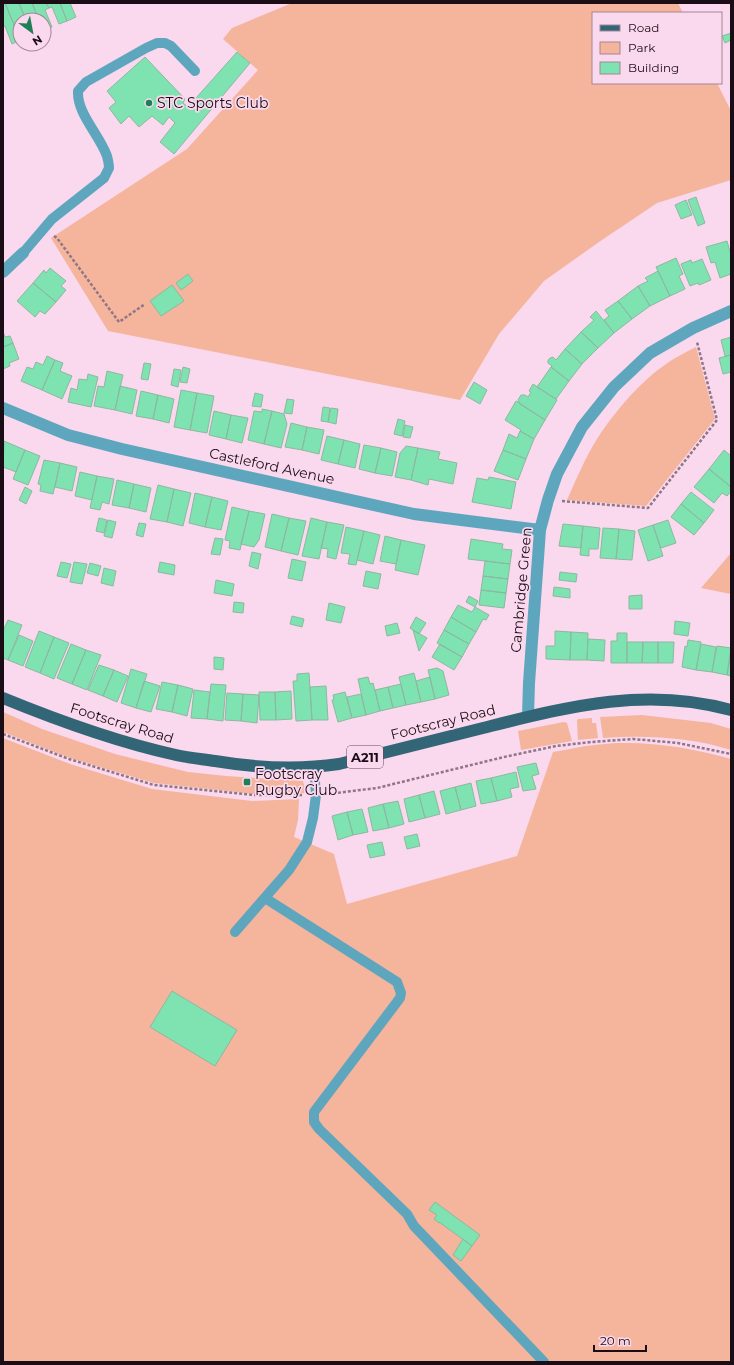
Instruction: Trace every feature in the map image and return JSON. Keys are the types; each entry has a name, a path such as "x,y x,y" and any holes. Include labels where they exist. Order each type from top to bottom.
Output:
{"main road":[{"name":"Footscray Road","path":"3,698 50,717 126,742 178,755 232,764 274,768 314,768 339,764 528,716 583,705 622,700 653,698 698,702 731,710"}],"street":[{"path":"3,272 23,253"},
{"name":"Cambridge Green","path":"528,716 540,530 557,474 582,427 614,387 650,353 693,328 731,311"},
{"name":"Castleford Avenue","path":"3,408 68,435 122,448 414,514 540,530"}],"lane":[{"path":"23,253 52,219 104,178 109,168 107,156 83,111 78,98 78,91 86,82 157,43 165,43 171,46 195,71"},
{"path":"235,932 289,870 307,842 313,818 316,796 314,768"},
{"path":"265,898 397,982 401,993 400,998 314,1112 314,1122 319,1129 407,1214 414,1226 544,1362"}],"path":[{"path":"44,228 58,238 119,322 146,304"},
{"path":"548,500 648,508 717,420 693,328"},
{"path":"3,734 68,759 154,785 255,795 316,796 377,788 504,757 556,746 591,742 633,739 678,743 731,754"}],"green space":[{"path":"292,3 678,3 682,12 592,12 592,84 718,84 731,111 731,180 657,203 544,281 499,334 460,400 108,331 51,238 187,149 258,70 223,39 232,28"},
{"path":"696,347 715,419 646,506 567,500 593,446 604,428 621,406 650,376 675,358"},
{"path":"731,553 731,594 701,588"},
{"path":"3,712 42,729 115,754 188,772 303,781 306,793 257,794 154,783 70,758 3,732"},
{"path":"642,715 711,723 731,729 731,750 700,742 667,738 603,738 600,717"},
{"path":"592,718 592,723 596,723 598,738 578,740 578,719"},
{"path":"564,722 567,723 572,741 521,750 518,731"},
{"path":"3,738 70,764 152,789 252,801 299,799 298,820 294,837 334,854 347,904 517,856 553,752 584,746 629,743 664,745 731,759 731,1362 3,1362"}],"building":[{"path":"3,3 5,3 12,20 12,44 5,26 3,27"},
{"path":"5,3 19,3 23,12 12,12 12,20"},
{"path":"19,3 32,3 36,12 23,12"},
{"path":"32,3 46,3 49,8 45,10 46,12 36,12"},
{"path":"46,3 60,3 67,21 59,24 52,7 49,8"},
{"path":"60,3 70,3 76,17 67,21"},
{"path":"731,33 731,40 725,43 722,36"},
{"name":"STC Sports Club","path":"237,52 250,63 174,154 160,142 175,123 169,117 163,125 152,116 139,127 129,116 121,124 109,108 116,102 107,91 145,57 185,99 183,103 188,107"},
{"path":"696,197 705,223 698,226 688,200"},
{"path":"686,200 692,215 681,219 675,205"},
{"path":"727,241 731,255 731,274 720,278 715,262 711,263 706,247"},
{"path":"676,258 683,274 679,276 685,289 670,296 656,267"},
{"path":"702,259 711,280 699,285 698,283 690,286 681,264 691,260 692,263"},
{"path":"50,268 66,281 61,286 66,290 56,302 33,283 44,270 46,273"},
{"path":"658,271 670,296 650,306 638,286 648,281 645,278"},
{"path":"188,274 193,281 181,290 176,283"},
{"path":"33,283 56,302 45,314 40,311 35,317 17,301"},
{"path":"172,285 184,301 161,316 150,301"},
{"path":"638,286 650,306 632,319 618,301"},
{"path":"618,301 632,319 614,333 604,320 609,316 605,310"},
{"path":"596,311 614,333 598,348 581,332 594,320 590,317"},
{"path":"3,332 5,337 10,336 13,343 3,347"},
{"path":"581,332 598,348 582,364 565,349"},
{"path":"731,337 731,355 725,356 721,340"},
{"path":"13,343 19,359 9,363 10,366 3,369 3,347"},
{"path":"565,349 582,364 569,381 548,363 550,358 553,357 556,360"},
{"path":"731,355 731,372 723,374 719,358"},
{"path":"47,356 55,360 42,390 21,381 27,367 33,369 36,362 43,365"},
{"path":"55,360 63,363 60,371 72,376 62,399 42,390"},
{"path":"144,363 151,364 148,380 141,379"},
{"path":"183,367 190,369 187,383 180,382"},
{"path":"551,367 569,381 556,399 537,387"},
{"path":"174,369 181,370 178,387 171,385"},
{"path":"107,371 123,375 115,410 94,406 98,386 104,387"},
{"path":"88,374 98,377 91,407 68,402 71,388 77,390 79,379 87,380"},
{"path":"474,382 487,390 480,404 466,396"},
{"path":"533,384 557,400 545,420 520,404 518,400 521,395 528,397 531,392 529,391"},
{"path":"120,386 137,390 132,414 115,410"},
{"path":"181,390 197,393 190,430 174,427"},
{"path":"141,391 158,395 153,419 136,416"},
{"path":"197,393 214,396 207,433 190,430"},
{"path":"255,393 263,395 261,407 252,406"},
{"path":"158,395 174,399 169,423 153,419"},
{"path":"287,399 294,400 292,414 284,413"},
{"path":"516,401 545,420 534,439 505,420"},
{"path":"323,407 330,408 328,422 321,421"},
{"path":"331,408 338,409 336,424 328,422"},
{"path":"262,409 272,411 264,444 248,440 254,411 262,412"},
{"path":"214,411 231,415 226,439 209,435"},
{"path":"272,411 284,414 287,424 281,448 264,444"},
{"path":"231,415 248,418 242,443 226,439"},
{"path":"398,419 405,421 402,436 394,434"},
{"path":"291,423 307,427 302,450 285,447"},
{"path":"405,425 413,427 410,438 403,437"},
{"path":"307,427 324,430 319,454 302,450"},
{"path":"520,431 534,439 526,459 503,450 509,434 517,438"},
{"path":"327,436 344,440 338,464 321,460"},
{"path":"344,440 360,444 355,468 338,464"},
{"path":"4,441 25,450 16,472 3,467"},
{"path":"364,445 381,448 375,473 359,469"},
{"path":"406,446 418,448 411,480 395,477 400,453"},
{"path":"381,448 397,452 392,476 375,473"},
{"path":"418,448 440,452 438,459 457,463 453,484 429,479 428,485 411,480"},
{"path":"25,450 40,456 28,485 13,479"},
{"path":"503,450 526,459 518,480 494,471"},
{"path":"724,450 731,456 731,487 709,469"},
{"path":"44,460 60,463 53,494 40,491 41,485 38,484"},
{"path":"60,463 77,467 72,491 55,487"},
{"path":"709,469 731,487 731,491 727,496 722,493 714,503 694,487"},
{"path":"80,472 97,476 92,500 75,496"},
{"path":"97,476 114,479 109,504 102,502 100,510 90,508"},
{"path":"489,477 516,482 511,509 472,502 477,478 488,480"},
{"path":"117,480 134,484 129,508 112,505"},
{"path":"134,484 151,488 146,512 129,508"},
{"path":"158,485 174,489 167,522 150,519"},
{"path":"25,487 32,491 26,504 19,500"},
{"path":"174,489 191,493 183,526 167,522"},
{"path":"691,492 714,510 704,523 681,504"},
{"path":"195,493 212,497 205,527 189,523"},
{"path":"212,497 228,501 221,530 205,527"},
{"path":"681,504 704,523 694,535 671,517"},
{"path":"232,507 249,511 240,550 229,548 230,541 225,540"},
{"path":"249,511 265,514 259,540 254,547 241,544"},
{"path":"272,514 289,518 281,551 265,547"},
{"path":"99,518 107,520 104,533 96,531"},
{"path":"289,518 306,521 298,555 281,551"},
{"path":"311,518 327,522 319,559 302,556"},
{"path":"108,520 116,522 112,538 104,536"},
{"path":"668,520 676,543 661,548 653,525"},
{"path":"327,522 344,525 336,559 327,557 328,549 321,548"},
{"path":"139,523 146,524 143,537 136,535"},
{"path":"563,524 583,526 581,548 559,546"},
{"path":"653,525 663,556 648,561 638,530"},
{"path":"583,526 600,528 598,549 589,549 589,556 580,555"},
{"path":"346,527 364,531 356,565 348,564 350,554 341,553"},
{"path":"603,528 619,529 616,559 600,558"},
{"path":"619,529 635,531 632,560 616,559"},
{"path":"364,531 380,535 373,564 357,560"},
{"path":"385,536 401,540 396,564 380,561"},
{"path":"215,538 223,539 220,555 211,554"},
{"path":"471,539 503,544 502,549 512,550 510,564 468,559"},
{"path":"401,540 425,545 418,575 395,570"},
{"path":"252,552 261,554 258,569 249,566"},
{"path":"292,559 306,562 302,581 288,578"},
{"path":"485,561 510,564 508,579 483,576"},
{"path":"61,562 71,564 67,578 57,576"},
{"path":"74,562 87,564 82,584 70,582"},
{"path":"160,562 175,565 174,575 158,572"},
{"path":"90,563 101,566 98,576 87,573"},
{"path":"104,568 116,571 113,586 101,583"},
{"path":"366,571 381,574 378,589 363,586"},
{"path":"560,572 577,574 576,582 559,580"},
{"path":"483,576 508,579 506,593 481,590"},
{"path":"216,580 234,584 232,596 214,593"},
{"path":"554,587 570,589 570,598 553,596"},
{"path":"481,590 506,593 504,608 479,605"},
{"path":"642,595 642,609 629,609 629,596"},
{"path":"469,596 478,601 475,607 466,602"},
{"path":"234,602 244,603 243,613 233,612"},
{"path":"329,603 345,607 341,623 326,620"},
{"path":"458,605 472,612 475,607 489,615 486,620 483,619 476,632 451,617"},
{"path":"292,616 304,619 302,627 290,624"},
{"path":"416,617 426,623 419,634 410,628"},
{"path":"451,617 476,632 469,644 444,630"},
{"path":"8,620 22,625 8,660 3,658 3,631"},
{"path":"675,621 690,623 688,636 674,634"},
{"path":"397,623 400,633 387,636 385,626"},
{"path":"413,630 427,638 419,651"},
{"path":"444,630 469,644 462,657 437,643"},
{"path":"39,631 54,637 40,673 25,667"},
{"path":"555,631 571,632 570,660 546,659 546,646 555,646"},
{"path":"571,632 588,633 587,660 570,660"},
{"path":"617,633 627,633 627,663 611,663 611,641 617,641"},
{"path":"19,635 33,641 23,666 8,660"},
{"path":"54,637 69,643 54,679 40,673"},
{"path":"588,639 605,640 604,661 587,660"},
{"path":"688,640 701,642 696,670 682,667 685,646 687,647"},
{"path":"627,642 643,642 642,663 627,663"},
{"path":"643,642 658,642 658,663 642,663"},
{"path":"658,642 674,642 673,663 658,663"},
{"path":"71,644 86,650 72,684 57,678"},
{"path":"440,644 462,657 454,670 432,657"},
{"path":"701,644 716,647 712,672 696,670"},
{"path":"717,646 731,648 727,675 712,672"},
{"path":"86,650 101,655 87,690 72,684"},
{"path":"731,651 731,676 727,675"},
{"path":"214,657 224,658 223,670 214,669"},
{"path":"99,665 114,670 103,696 88,690"},
{"path":"437,668 443,671 449,695 435,699 428,670"},
{"path":"131,669 147,674 136,708 121,703"},
{"path":"114,670 128,676 117,702 103,696"},
{"path":"309,673 312,720 296,721 293,681 297,681 297,674"},
{"path":"414,673 421,702 406,705 399,677"},
{"path":"368,677 370,684 373,683 380,711 366,715 358,679"},
{"path":"430,677 435,699 421,702 416,681"},
{"path":"144,681 160,686 151,712 136,708"},
{"path":"162,682 178,685 172,712 156,709"},
{"path":"211,684 226,685 223,721 207,719"},
{"path":"401,684 406,705 393,708 388,687"},
{"path":"178,685 193,689 187,716 172,712"},
{"path":"326,686 328,720 312,720 310,687"},
{"path":"388,687 393,708 380,711 375,690"},
{"path":"194,690 210,692 207,719 191,718"},
{"path":"291,691 292,719 276,720 275,692"},
{"path":"259,692 275,692 276,720 260,720"},
{"path":"345,692 352,718 338,722 332,700 334,700 333,695"},
{"path":"227,693 243,694 241,721 225,720"},
{"path":"243,694 259,695 257,723 241,721"},
{"path":"361,694 366,715 352,718 347,697"},
{"path":"536,763 539,774 532,776 536,789 523,791 517,767"},
{"path":"516,772 519,787 510,789 512,797 497,801 491,778"},
{"path":"491,778 497,801 481,804 476,781"},
{"path":"471,783 476,806 461,810 455,787"},
{"path":"455,787 461,810 446,814 440,791"},
{"path":"434,791 440,814 425,818 419,795"},
{"path":"419,795 425,818 409,822 404,799"},
{"path":"398,801 404,824 389,828 383,804"},
{"path":"383,804 389,828 373,831 368,808"},
{"path":"362,809 368,832 353,835 347,812"},
{"path":"347,812 353,835 338,840 332,816"},
{"path":"417,834 420,846 407,849 404,837"},
{"path":"382,842 385,855 370,858 367,845"},
{"path":"172,991 237,1030 215,1066 150,1027"},
{"path":"435,1202 480,1235 472,1246 434,1219 437,1215 429,1210"},
{"path":"463,1239 472,1246 461,1261 453,1255"}],"place":[{"name":"STC Sports Club","path":"149,103"},
{"name":"Footscray Rugby Club","path":"247,782"}]}
